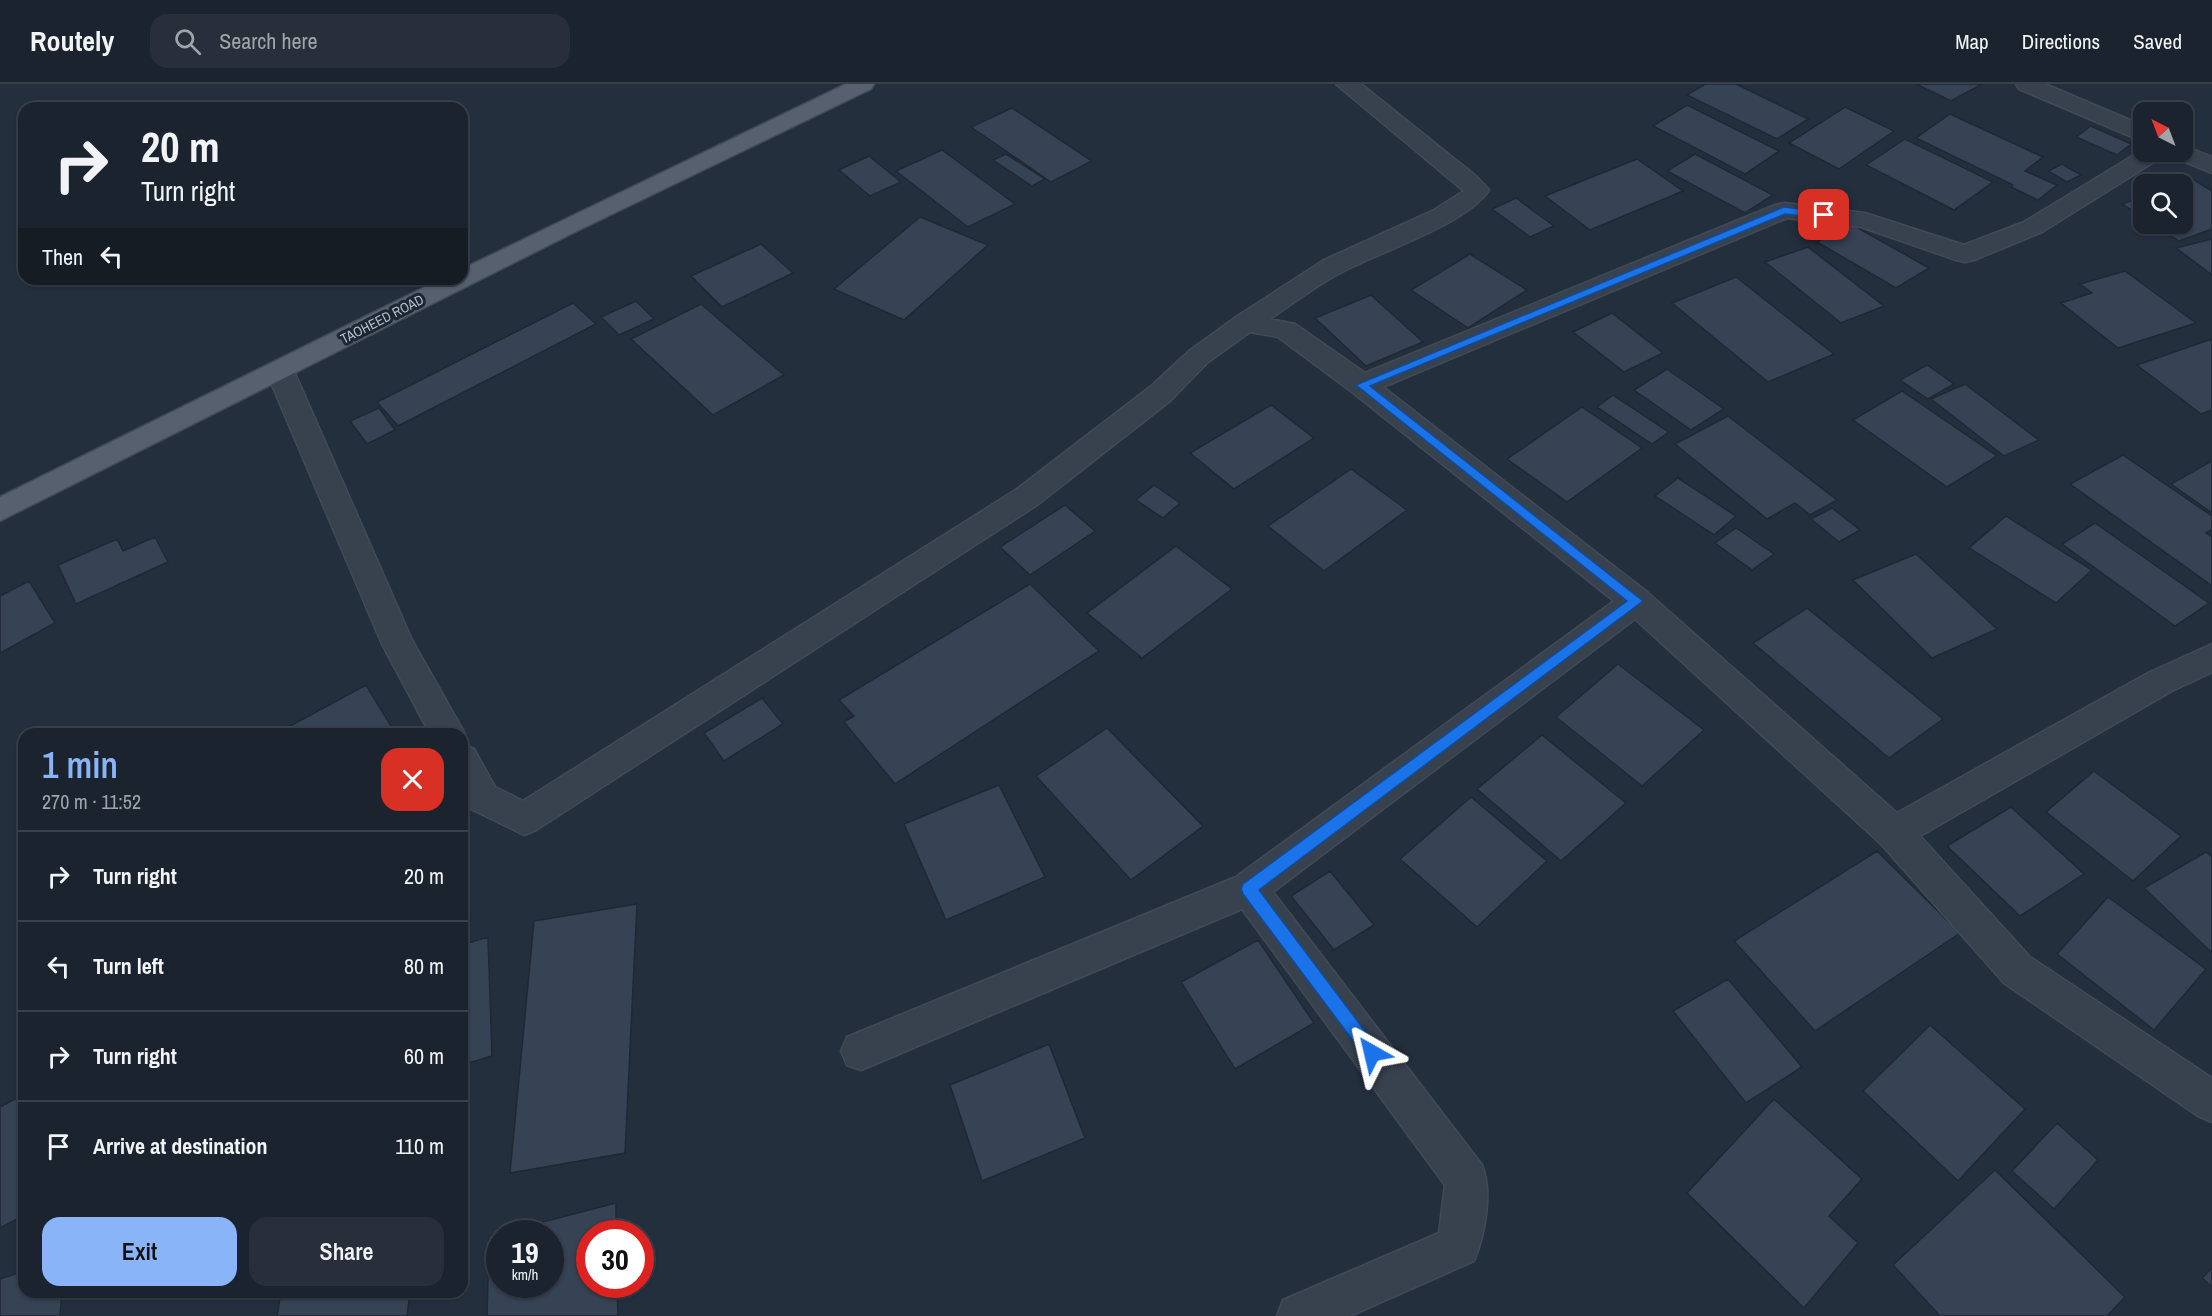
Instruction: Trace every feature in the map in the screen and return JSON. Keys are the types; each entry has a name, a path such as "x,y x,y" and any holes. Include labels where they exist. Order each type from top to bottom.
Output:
{"main road":[{"name":"TAOHEED ROAD","path":"468,277 864,84"},
{"name":"TAOHEED ROAD","path":"0,510 451,285"}],"street":[{"path":"468,770 483,798 524,819 1028,497 1160,394 1198,357 1245,323 1333,266 1443,215 1473,196 1477,190 1347,84"},
{"path":"2027,84 2133,130"},
{"path":"2193,157 2212,166"},
{"path":"1362,385 1784,210 1865,220 1965,254 2033,227 2138,162"},
{"path":"1245,323 1286,330 1362,385 1636,601 1894,833 2017,970 2212,1102"},
{"path":"280,371 398,644 445,728"},
{"path":"861,1051 1249,889 1636,601"},
{"path":"1894,833 2160,682 2212,657"},
{"path":"1249,889 1467,1180 1459,1246 1299,1316"}],"building":[{"path":"1705,84 1736,84 1808,119 1777,139 1687,95"},
{"path":"1916,84 1982,84 1951,101"},
{"path":"1687,105 1779,151 1745,174 1653,126"},
{"path":"1845,107 1894,131 1839,169 1789,143"},
{"path":"1012,108 1092,161 1051,182 971,127"},
{"path":"1950,114 2043,157 2025,171 2057,185 2038,200 2011,187 2013,185 1916,138"},
{"path":"2091,126 2131,144 2117,155 2076,137"},
{"path":"1905,139 1993,182 1954,210 1866,165"},
{"path":"942,150 1015,204 968,227 896,171"},
{"path":"1006,154 1045,179 1032,186 993,160"},
{"path":"1695,154 1773,195 1745,213 1667,171"},
{"path":"869,156 901,182 870,196 839,170"},
{"path":"1637,159 1683,191 1590,230 1545,196"},
{"path":"2062,164 2081,175 2067,182 2048,171"},
{"path":"2193,179 2212,191 2212,229 2179,241 2167,234 2193,234"},
{"path":"1516,198 1554,226 1530,237 1492,209"},
{"path":"2133,200 2133,211 2122,204"},
{"path":"920,217 988,245 904,320 834,289"},
{"path":"1849,223 1929,268 1896,288 1817,242"},
{"path":"2212,239 2212,275 2176,248"},
{"path":"761,244 793,273 722,307 691,276"},
{"path":"1808,247 1884,306 1841,323 1765,262"},
{"path":"1470,254 1527,290 1468,328 1411,290"},
{"path":"2125,271 2196,323 2118,348 2061,303 2092,293 2080,284"},
{"path":"1736,277 1834,354 1768,382 1672,303"},
{"path":"1371,295 1423,342 1366,366 1315,318"},
{"path":"636,301 654,319 619,335 601,317"},
{"path":"573,303 596,324 398,426 377,402"},
{"path":"701,304 784,375 713,415 631,339"},
{"path":"1612,313 1663,353 1624,372 1573,332"},
{"path":"2212,339 2212,410 2201,414 2137,365"},
{"path":"1927,365 1954,384 1928,399 1900,380"},
{"path":"1667,369 1724,409 1691,430 1634,390"},
{"path":"1965,384 2039,440 2004,456 1931,399"},
{"path":"1902,391 1997,456 1947,487 1853,420"},
{"path":"1613,395 1669,432 1652,444 1597,407"},
{"path":"1271,405 1314,438 1234,489 1190,453"},
{"path":"1582,407 1642,448 1567,502 1507,459"},
{"path":"379,408 395,430 367,444 350,421"},
{"path":"1728,416 1837,500 1810,515 1795,503 1767,519 1675,444"},
{"path":"2123,455 2212,516 2212,529 2206,533 2212,537 2212,586 2070,484"},
{"path":"2212,461 2212,513 2171,484"},
{"path":"1351,469 1407,510 1324,571 1268,526"},
{"path":"1678,478 1736,516 1714,535 1655,496"},
{"path":"1154,485 1180,503 1163,518 1136,500"},
{"path":"1065,505 1095,531 1030,575 1000,547"},
{"path":"1832,508 1860,530 1839,542 1811,519"},
{"path":"2006,516 2092,570 2056,603 1969,548"},
{"path":"2095,523 2209,603 2175,626 2062,544"},
{"path":"1736,528 1774,554 1752,570 1715,543"},
{"path":"155,537 168,562 76,604 58,565 117,539 123,551"},
{"path":"1176,546 1232,589 1142,658 1087,613"},
{"path":"1916,554 1997,629 1932,658 1853,580"},
{"path":"29,581 55,623 0,653 0,596"},
{"path":"1030,584 1099,651 895,784 844,722 854,716 839,700"},
{"path":"1807,608 1943,719 1889,758 1753,643"},
{"path":"1618,664 1704,730 1642,786 1556,717"},
{"path":"366,685 392,728 286,728"},
{"path":"762,698 783,724 724,761 704,733"},
{"path":"1107,728 1203,826 1131,880 1036,776"},
{"path":"1542,735 1626,803 1561,861 1477,789"},
{"path":"2094,771 2181,836 2133,881 2046,812"},
{"path":"999,785 1045,877 946,920 904,824"},
{"path":"1471,797 1547,861 1477,927 1400,859"},
{"path":"2011,807 2084,874 2020,916 1947,846"},
{"path":"1877,851 1960,933 1815,1031 1734,941"},
{"path":"2206,852 2212,857 2212,953 2144,888"},
{"path":"1330,871 1374,925 1334,950 1291,896"},
{"path":"2108,897 2206,969 2154,1030 2057,954"},
{"path":"637,904 625,1153 510,1173 534,921"},
{"path":"488,937 492,1056 468,1063 468,943"},
{"path":"1258,940 1314,1023 1235,1069 1181,982"},
{"path":"1728,979 1802,1067 1746,1103 1673,1011"},
{"path":"1930,1025 2025,1109 1958,1181 1863,1091"},
{"path":"1049,1044 1085,1138 982,1181 950,1085"},
{"path":"18,1097 18,1218 0,1228 0,1107"},
{"path":"1774,1099 1862,1179 1829,1216 1858,1243 1804,1308 1687,1193"},
{"path":"2057,1123 2098,1160 2054,1209 2012,1171"},
{"path":"1995,1170 2125,1297 2107,1316 1940,1316 1893,1265"},
{"path":"616,1203 616,1220 576,1220 576,1298 617,1298 618,1316 487,1316 487,1298 564,1298 564,1220 550,1220"},
{"path":"2212,1268 2212,1287 2202,1278"},
{"path":"18,1273 18,1298 62,1298 60,1316 0,1316 0,1279"},
{"path":"280,1298 409,1298 407,1316 277,1316"}],"route":[{"path":"1372,1053 1249,889 1636,601 1362,385 1784,210 1824,215"}]}
